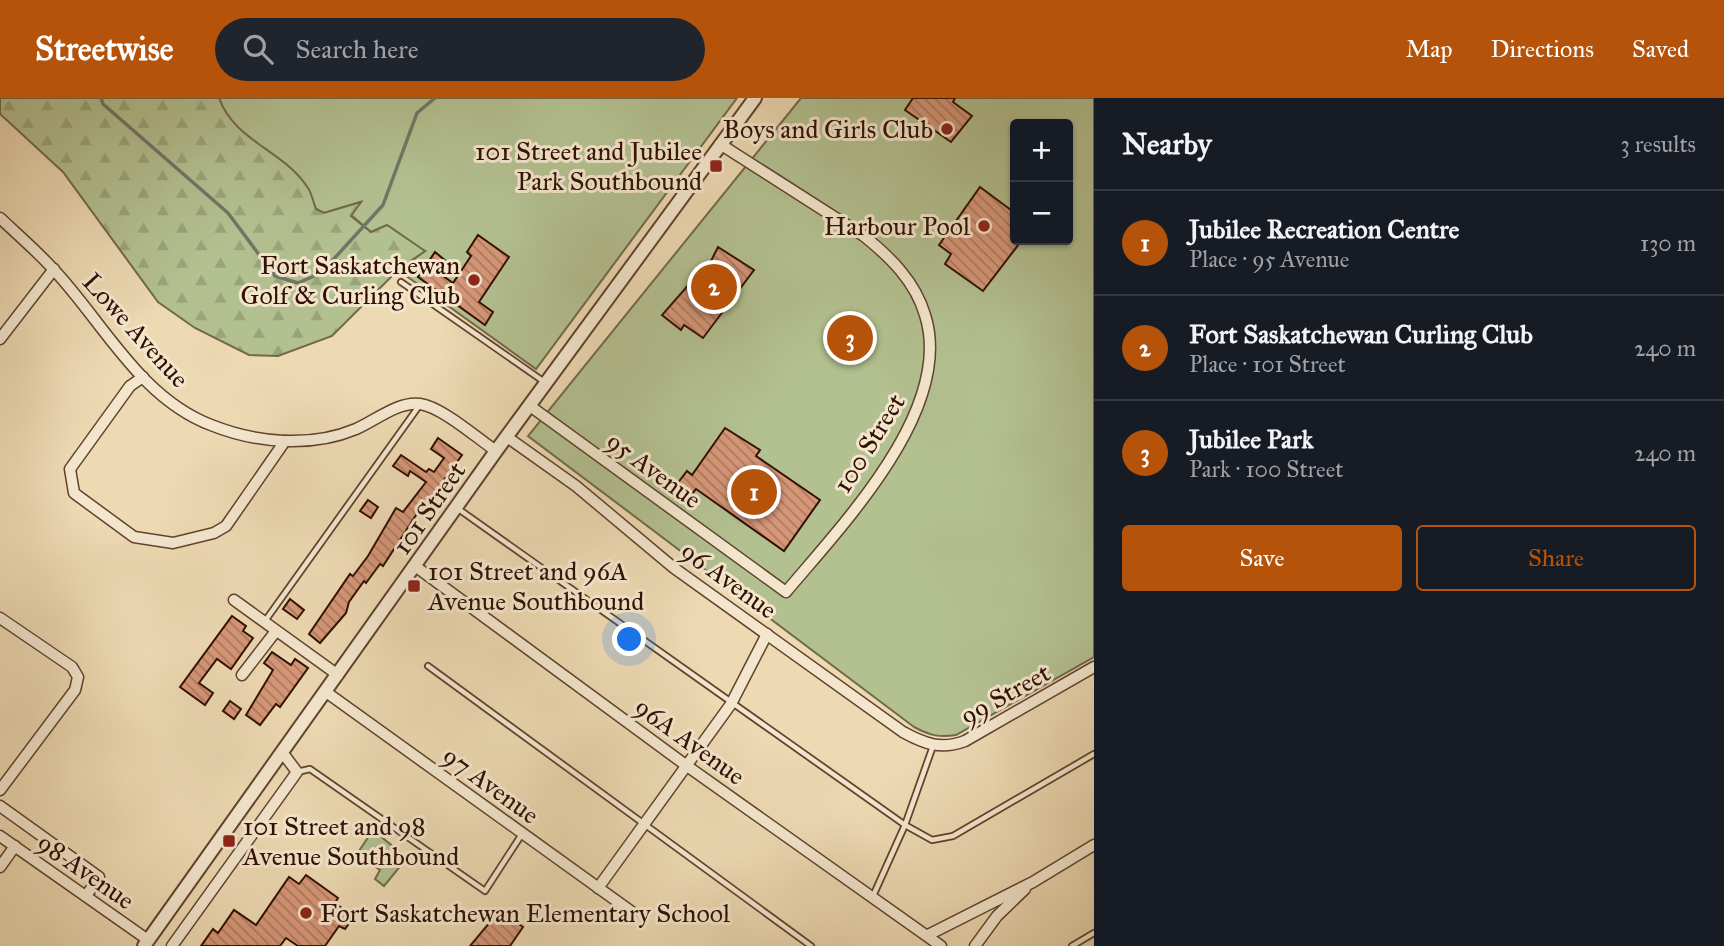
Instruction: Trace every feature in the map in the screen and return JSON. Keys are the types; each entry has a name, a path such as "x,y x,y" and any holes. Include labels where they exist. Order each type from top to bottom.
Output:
{"street":[{"name":"101 Street","path":"146,943 496,451 755,98"},
{"name":"100 Street","path":"720,144 864,236 885,253 900,268 926,316 929,374 908,428 871,485 786,592"},
{"name":"Lowe Avenue","path":"0,218 54,269 143,377 168,401 209,425 234,434 285,441 342,433 404,405 421,404"},
{"path":"0,339 54,269"},
{"path":"143,377 130,386 70,469 74,493 134,537 173,543 220,530 285,441"},
{"path":"421,404 437,411 496,451"},
{"name":"95 Avenue","path":"530,406 786,592"},
{"name":"96 Avenue","path":"507,437 576,486 674,568 904,732 933,746"},
{"name":"96A Avenue","path":"415,566 687,766 942,946"},
{"path":"234,600 338,675"},
{"path":"0,618 72,667 78,677 75,690 0,790"},
{"path":"242,675 276,631"},
{"path":"598,888 731,704 767,634"},
{"name":"99 Street","path":"933,746 954,745 965,741 1094,667"},
{"name":"97 Avenue","path":"326,692 632,912"},
{"path":"172,946 297,772 282,752"},
{"path":"0,806 99,877 86,896"},
{"name":"98 Avenue","path":"0,835 86,896 146,943"},
{"path":"928,935 1033,882 1094,845"},
{"path":"0,867 15,846"},
{"path":"975,946 997,916 1033,882"}],"lane":[{"path":"401,282 547,383"},
{"path":"264,622 421,404"},
{"path":"456,507 731,704 905,825 932,840 953,836 1094,754"},
{"path":"428,666 643,826 811,946"},
{"path":"873,896 905,825 933,746"},
{"path":"297,772 310,769 485,891 522,834"},
{"path":"1072,946 1094,933"}],"green space":[{"path":"0,98 219,98 236,125 298,176 309,190 316,209 324,213 361,202 351,216 371,232 387,225 425,251 398,270 332,336 278,356 249,355 195,328 158,302 63,172 0,114"},
{"path":"219,98 737,98 536,369 398,270 425,251 371,232 351,215 360,202 324,213 316,209 295,176 239,129 227,115"},
{"path":"801,98 1094,98 1094,657 956,735 939,736 914,727 528,436"},
{"path":"373,830 407,858 384,886 375,879 380,870 357,854"}],"building":[{"name":"Boys and Girls Club","path":"913,98 955,98 953,102 972,116 951,142 905,110"},
{"name":"Harbour Pool","path":"980,187 1010,209 1010,245 1018,245 983,291 945,264 951,254 939,245"},
{"name":"Fort Saskatchewan Golf & Curling Club","path":"478,235 509,257 479,302 493,312 485,325 418,277 435,252 447,262 439,273 453,283 471,256 467,252"},
{"path":"718,247 754,270 703,338 684,325 681,330 662,315 698,274 703,277"},
{"path":"725,428 760,450 756,456 820,500 784,551 696,489 691,495 677,484 687,471 692,475"},
{"path":"438,438 462,455 420,513 418,512 383,566 380,564 366,583 364,581 349,602 346,613 320,643 309,634 350,574 353,576 368,556 396,508 403,512 426,482 410,471 408,476 393,466 401,455 426,472 429,469 434,472 444,458 431,449"},
{"path":"368,500 378,507 371,518 360,511"},
{"path":"290,599 304,610 297,619 283,609"},
{"path":"232,616 246,626 243,631 253,638 231,669 217,659 199,683 213,693 205,705 180,687"},
{"path":"272,652 291,665 295,659 308,668 280,707 276,704 260,725 246,715 273,670 264,663"},
{"path":"230,701 241,709 234,719 223,711"},
{"name":"Fort Saskatchewan Elementary School","path":"306,875 338,898 335,903 354,917 345,929 339,926 325,946 298,946 286,938 280,946 201,946 213,929 218,933 234,910 256,925 289,877 299,884"},
{"path":"500,910 523,927 510,946 470,946"}],"waterway":[{"path":"101,98 103,104 228,213 275,276 298,283 321,273 383,205 417,113 435,98"}],"place":[{"name":"Boys and Girls Club","path":"947,129"},
{"name":"101 Street and Jubilee Park Southbound","path":"716,166"},
{"name":"Harbour Pool","path":"984,226"},
{"name":"Fort Saskatchewan Golf & Curling Club","path":"474,280"},
{"name":"Fort Saskatchewan Curling Club","path":"714,287"},
{"name":"Jubilee Park","path":"850,338"},
{"name":"Jubilee Recreation Centre","path":"754,492"},
{"name":"101 Street and 96A Avenue Southbound","path":"414,586"},
{"name":"101 Street and 98 Avenue Southbound","path":"229,841"},
{"name":"Fort Saskatchewan Elementary School","path":"306,913"}]}
